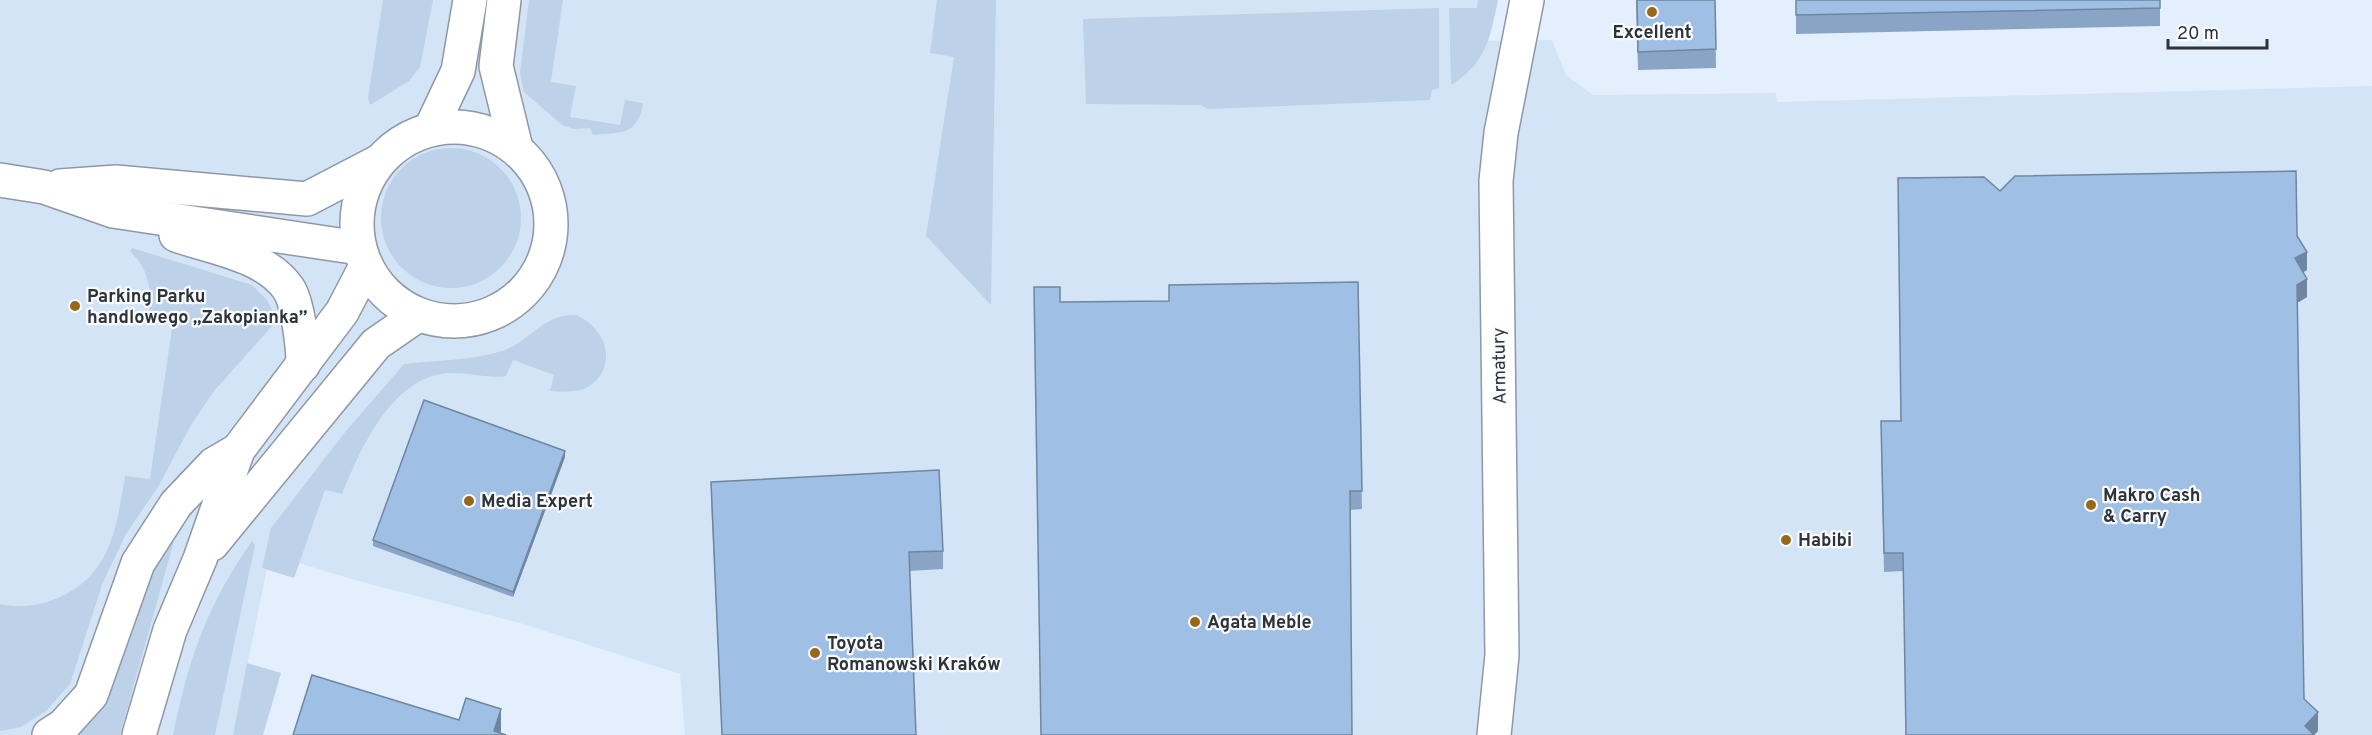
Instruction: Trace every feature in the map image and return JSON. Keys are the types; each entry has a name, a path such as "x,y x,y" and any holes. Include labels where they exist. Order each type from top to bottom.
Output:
{"street":[{"path":"431,128 458,71 470,0"},
{"path":"504,0 496,66 516,148"},
{"name":"Armatury","path":"1494,735 1502,655 1496,181 1501,133 1527,0"},
{"path":"44,187 116,183 307,199 378,162 402,141 431,128 454,126 476,129 497,136 516,148 541,180 549,201 551,225 548,248 539,270 514,301 477,318 458,321 418,315 379,286 362,257 356,225 359,203 366,181 378,162"},
{"path":"0,180 44,187 113,211 153,228 264,265 289,289 302,340 303,365"},
{"path":"113,211 362,257"},
{"path":"139,735 170,630 200,559 238,450 342,312 362,257"},
{"path":"200,559 376,344 418,315"},
{"path":"49,735 63,726 91,695 138,563 176,504 214,464 238,450"}],"shaded area":[{"path":"0,0 1480,0 1481,41 1552,40 1566,75 1593,95 1776,93 1777,102 2372,86 2372,735 685,735 680,674 520,623 351,579 270,554 233,735 0,735"},
{"path":"383,0 433,0 420,67 409,81 370,105 368,98"},
{"path":"529,0 563,0 551,82 576,86 570,117 620,125 625,100 643,103 641,114 632,127 620,132 593,135 590,128 574,129 562,125 524,92 520,73"},
{"path":"937,0 996,0 991,305 926,236 954,57 930,53"},
{"path":"1478,0 1498,0 1489,38 1485,49 1472,68 1451,85 1449,8 1477,8"},
{"path":"1439,8 1439,88 1432,90 1430,100 1208,109 1201,105 1086,104 1083,19"},
{"path":"451,148 478,153 501,168 516,191 521,218 516,245 501,268 478,283 451,288 424,283 401,268 386,245 381,218 386,191 401,168 424,153"},
{"path":"132,248 252,285 267,300 275,316 273,325 214,391 191,425 158,487 126,534 103,582 70,684 46,711 21,727 0,731 0,604 19,606 44,603 70,592 86,580 98,567 107,551 118,516 125,476 150,479 173,322 149,318 148,282 142,266 130,252"},
{"path":"576,315 595,328 605,346 605,366 600,376 591,385 577,391 550,391 554,375 513,360 506,376 448,373 428,377 410,387 381,418 359,456 342,494 325,490 294,578 262,568 271,528 346,431 404,364 465,358 502,351 512,347 554,319"},
{"path":"174,541 120,735 78,735 94,717 117,664 153,560"},
{"path":"252,541 255,545 215,735 173,735 185,682 201,634 223,588"},
{"path":"247,663 281,673 263,735 233,735"}],"building":[{"path":"1637,0 1715,0 1716,49 1638,52"},
{"path":"1796,0 2160,0 2160,8 1796,15"},
{"name":"Makro Cash & Carry","path":"2296,171 2297,236 2307,252 2295,258 2307,279 2297,285 2304,699 2318,712 2305,726 2314,735 1906,735 1903,553 1884,553 1881,421 1901,421 1898,178 1984,177 2000,191 2015,176"},
{"name":"Agata Meble","path":"1358,282 1362,491 1350,491 1352,735 1041,735 1034,287 1060,287 1060,302 1169,301 1169,285"},
{"name":"Media Expert","path":"424,400 565,451 513,592 373,540"},
{"name":"Toyota Romanowski Kraków","path":"939,470 943,551 909,552 916,735 722,735 711,482"},
{"path":"312,675 459,720 466,698 501,709 494,731 506,735 293,735"}],"place":[{"name":"Excellent","path":"1652,12"},
{"name":"Parking Parku handlowego „Zakopianka”","path":"75,306"},
{"name":"Media Expert","path":"469,501"},
{"name":"Makro Cash & Carry","path":"2091,505"},
{"name":"Habibi","path":"1786,540"},
{"name":"Agata Meble","path":"1195,622"},
{"name":"Toyota Romanowski Kraków","path":"815,653"}]}
